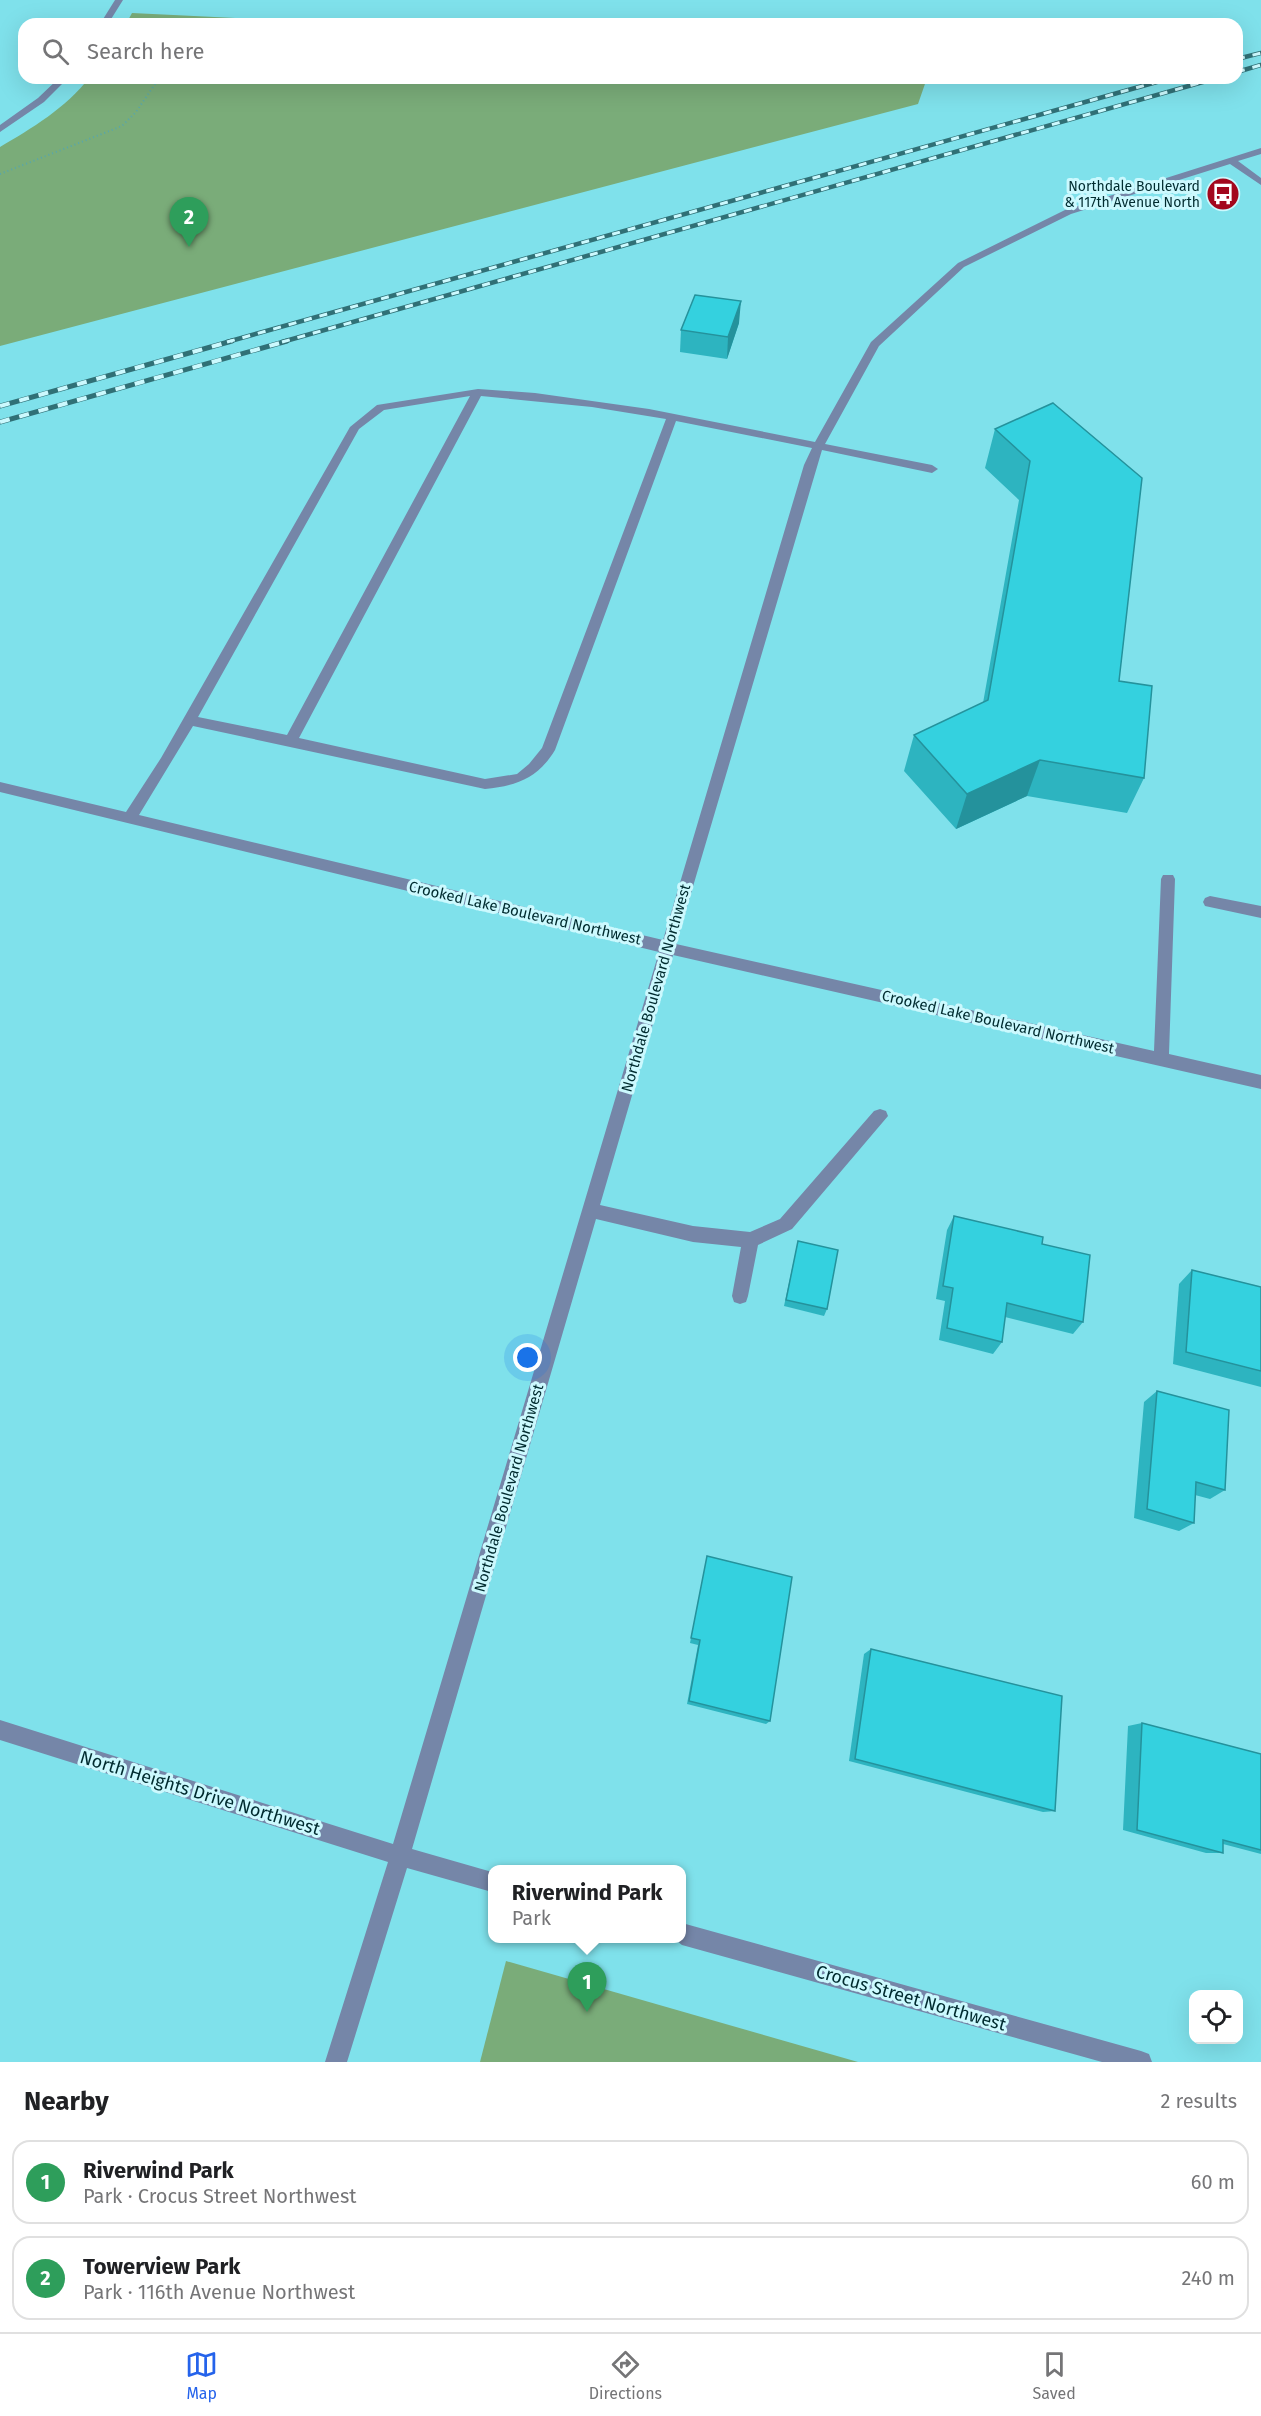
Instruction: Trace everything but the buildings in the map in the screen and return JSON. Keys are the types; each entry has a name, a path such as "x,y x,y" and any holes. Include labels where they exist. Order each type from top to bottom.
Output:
{"street":[{"path":"108,18 119,0"},
{"path":"0,129 41,100 58,84"},
{"name":"Northdale Boulevard Northwest","path":"336,2062 400,1856 818,446 875,344 961,265 1068,212 1261,151"},
{"path":"1231,160 1261,182"},
{"path":"129,819 166,762 356,427 381,407 478,392 543,396 672,418 932,469"},
{"path":"291,741 478,392"},
{"path":"189,720 485,784 516,782 531,772 548,750 672,418"},
{"name":"Crooked Lake Boulevard Northwest","path":"0,788 669,947 1261,1082"},
{"path":"1161,1059 1168,879"},
{"path":"1210,902 1261,912"},
{"path":"591,1210 693,1234 751,1240 786,1224 880,1116"},
{"path":"740,1296 751,1240"},
{"name":"North Heights Drive Northwest","path":"0,1730 400,1856"},
{"path":"400,1856 488,1881"},
{"name":"Crocus Street Northwest","path":"686,1935 1141,2062"}],"path":[{"path":"0,174 122,126 136,112 155,84"}],"green space":[{"path":"132,13 235,18 129,18"},
{"path":"84,84 925,84 918,104 0,346 0,147 36,125"},
{"path":"506,1961 858,2062 480,2062"}],"railway":[{"path":"1243,58 1261,53"},
{"path":"1243,70 1261,65"},
{"path":"227,342 1150,84"},
{"path":"282,342 1196,84"},
{"path":"0,406 232,341"},
{"path":"0,422 287,341"}],"place":[{"name":"Northdale Boulevard & 117th Avenue North","path":"1223,194"},
{"name":"Towerview Park","path":"189,247"},
{"name":"Riverwind Park","path":"587,2012"}]}
